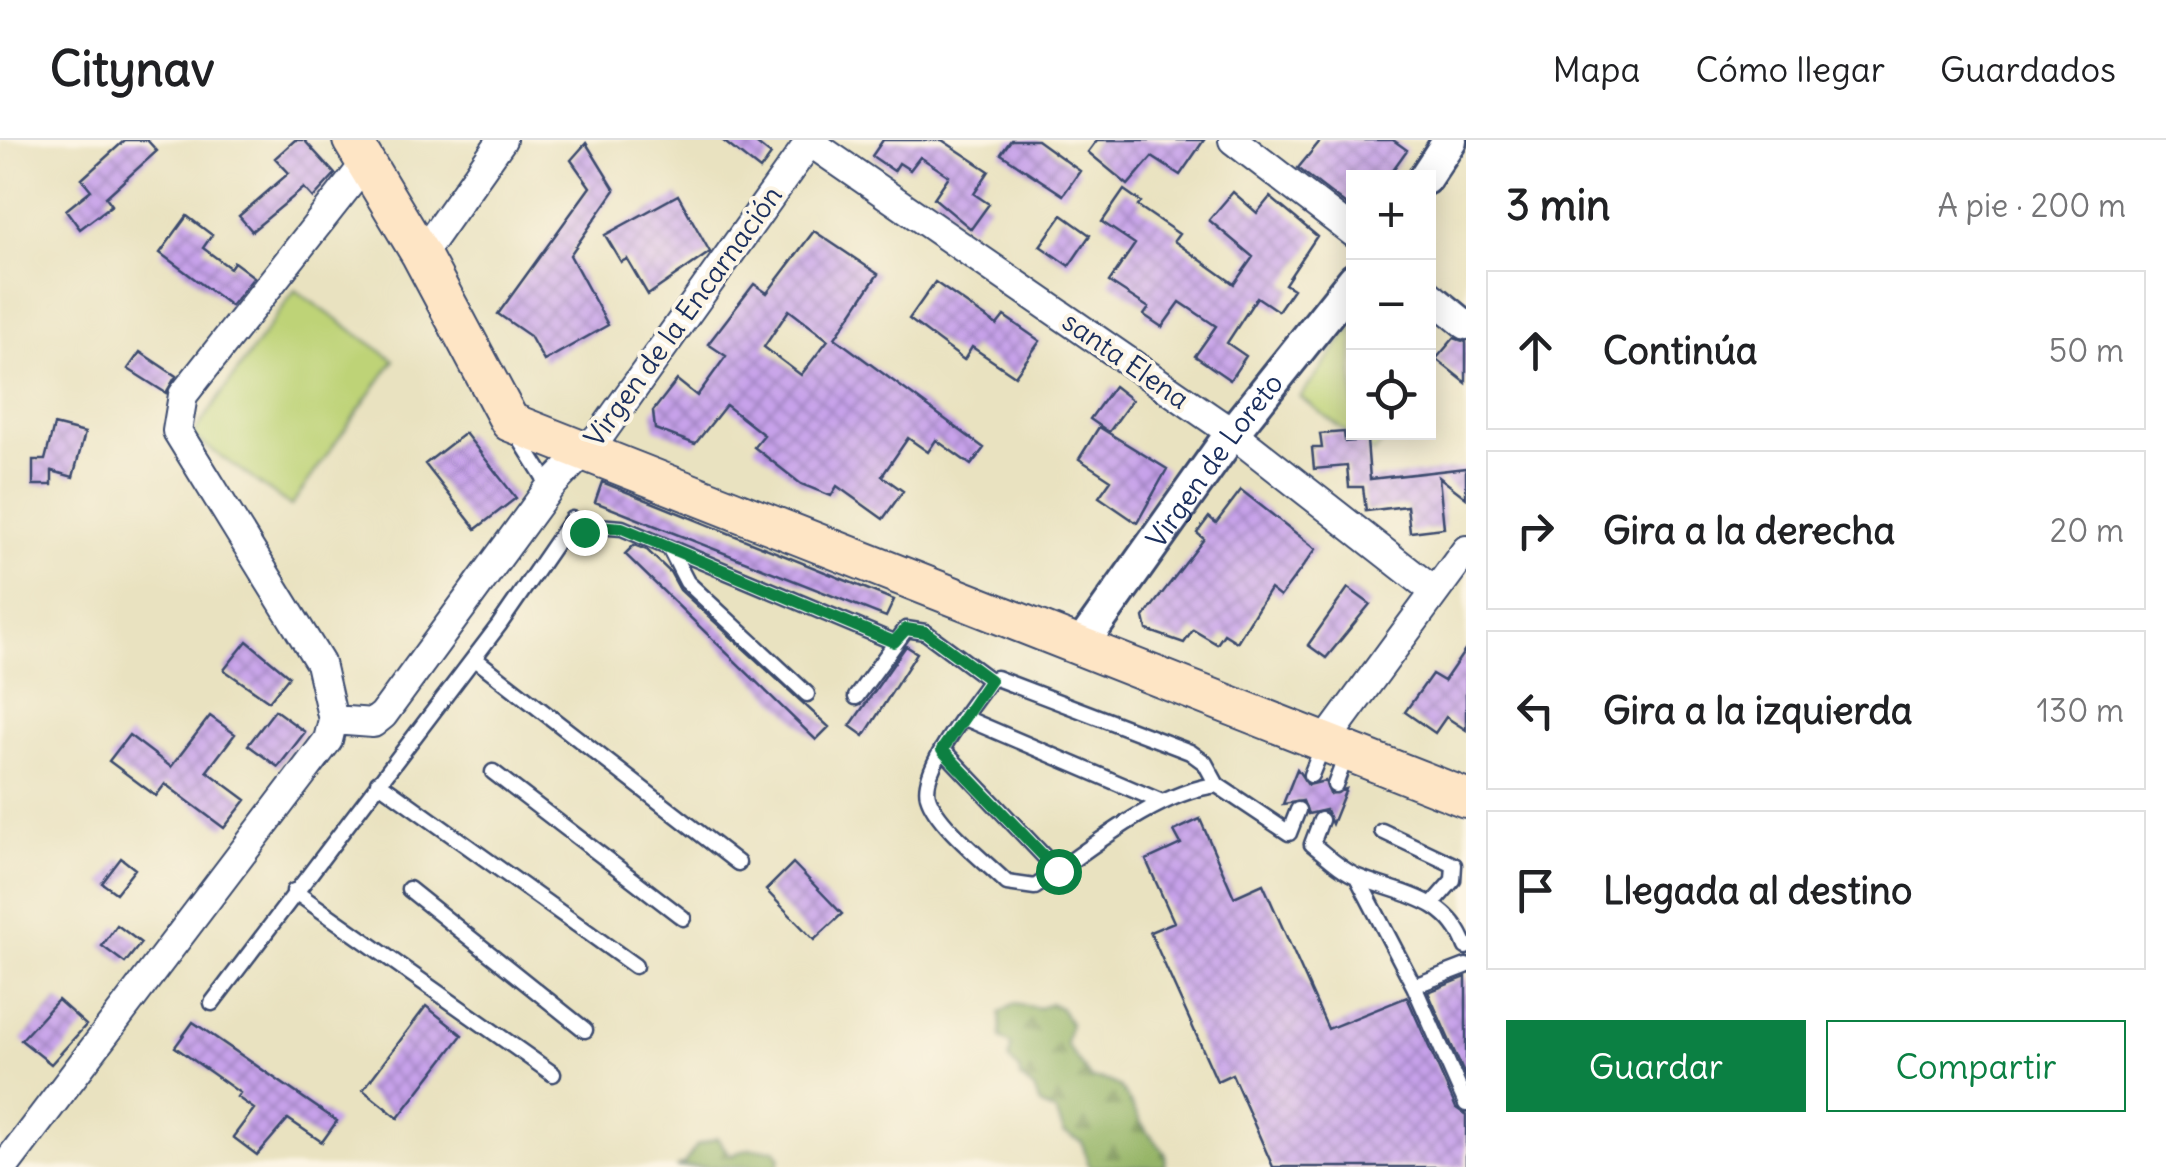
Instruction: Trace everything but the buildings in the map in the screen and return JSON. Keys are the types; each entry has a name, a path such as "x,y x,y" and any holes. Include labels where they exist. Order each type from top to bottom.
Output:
{"main road":[{"path":"358,152 421,255 510,422 592,443 1087,636 1331,755 1466,798"},
{"path":"475,356 518,399 592,443"},
{"path":"1331,755 1466,770"}],"street":[{"path":"421,255 502,140"},
{"path":"1233,140 1346,227"},
{"path":"1430,170 1450,140"},
{"name":"santa Elena","path":"810,141 1232,433 1435,592"},
{"name":"Virgen de la Encarnación","path":"334,720 372,723 383,715 550,487 592,443 810,141"},
{"path":"4,1167 328,740 334,720 320,663 177,431 177,412 183,395 358,152"},
{"name":"Virgen de Loreto","path":"1087,636 1232,433 1346,290"},
{"path":"1436,301 1466,325"},
{"path":"1331,755 1466,550"}],"lane":[{"path":"510,422 550,487"},
{"path":"212,1002 474,658 572,519"},
{"path":"584,532 597,526 622,528 894,642"},
{"path":"671,551 687,582 807,694"},
{"path":"856,697 906,629 925,632 990,680 1005,680 1190,752 1205,763 1216,784 1358,877 1432,904 1454,921 1466,947"},
{"path":"474,658 738,863"},
{"path":"990,680 942,750 927,784 928,796 938,814 1007,883 1035,887 1162,802 1190,789 1216,784"},
{"path":"964,718 1162,802"},
{"path":"942,750 1058,871"},
{"path":"493,772 682,918"},
{"path":"378,782 635,966"},
{"path":"1289,833 1298,810"},
{"path":"1312,844 1321,820"},
{"path":"1382,831 1454,865 1453,880 1432,904"},
{"path":"1358,877 1414,986 1466,1104"},
{"path":"409,888 586,1030"},
{"path":"294,891 553,1074"},
{"path":"1414,986 1466,966"}],"green space":[{"path":"295,290 394,360 291,506 192,436"},
{"path":"1346,335 1346,432 1300,397"},
{"path":"1357,440 1384,440 1374,453"},
{"path":"1050,1003 1061,1009 1070,1023 1066,1044 1091,1079 1110,1082 1123,1092 1166,1155 1165,1167 1089,1167 1082,1142 1064,1133 1056,1112 1040,1105 1034,1089 1020,1078 1020,1070 1009,1060 1011,1045 1001,1038 1000,1013 1014,1004 1040,1008"},
{"path":"717,1138 730,1155 749,1149 776,1150 780,1157 778,1167 676,1167 684,1164 697,1145"}],"route":[{"path":"584,532 597,526 622,528 894,642 906,629 925,632 990,680 942,750 1058,871"}]}
